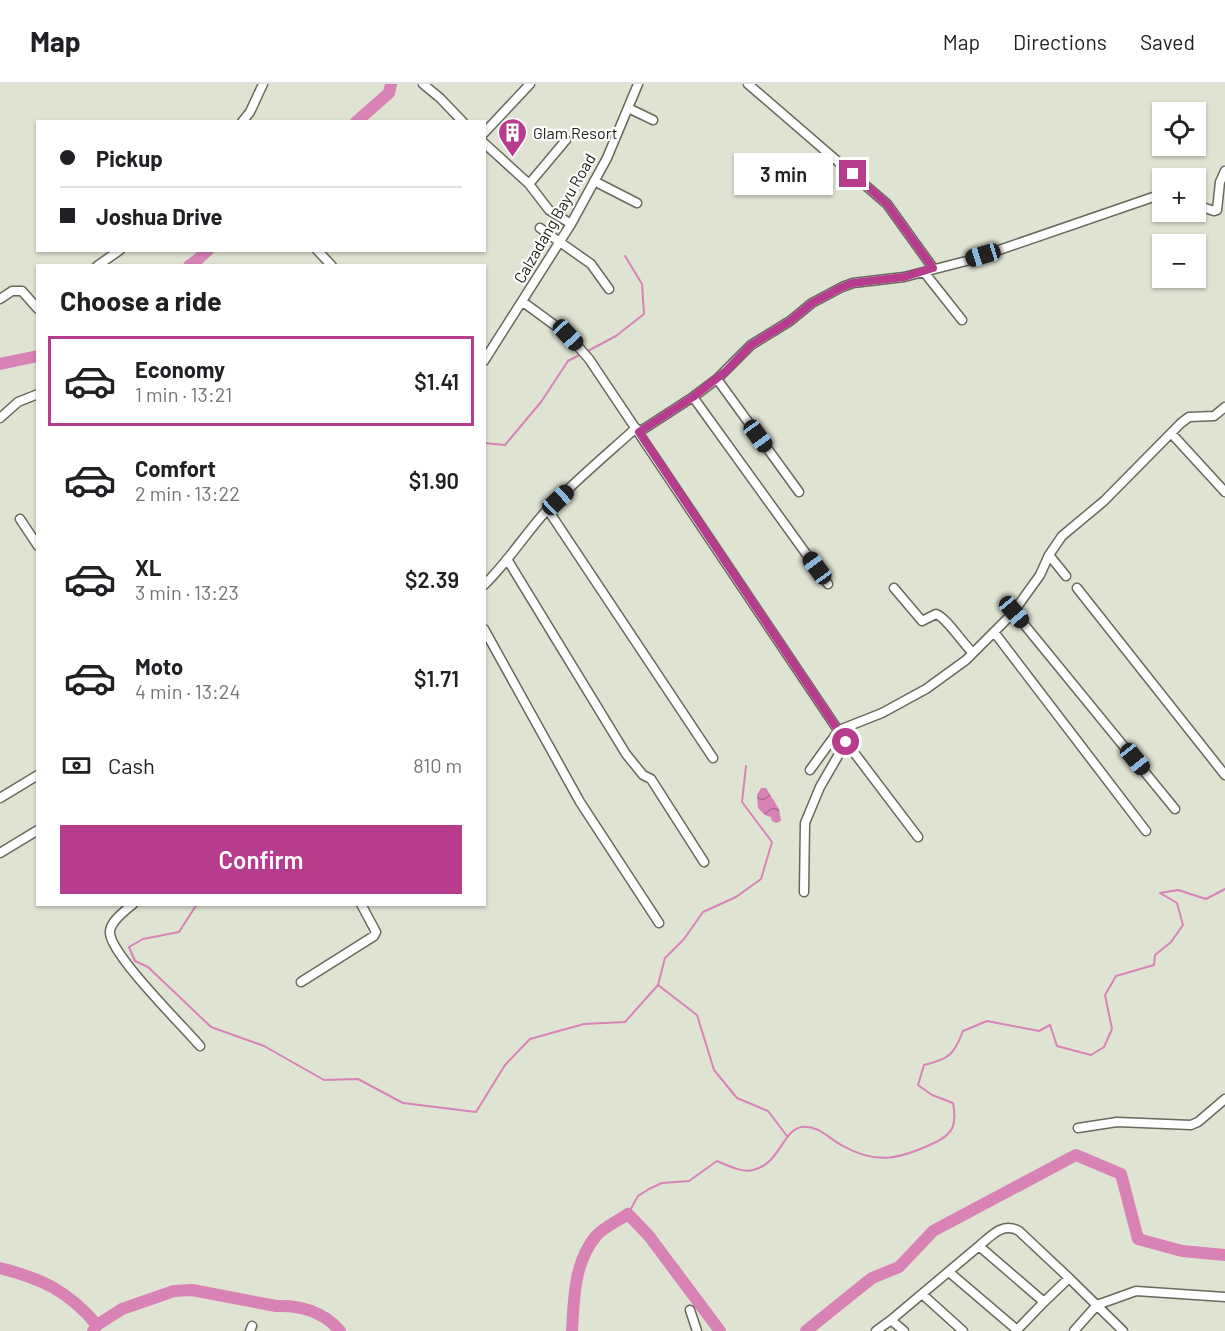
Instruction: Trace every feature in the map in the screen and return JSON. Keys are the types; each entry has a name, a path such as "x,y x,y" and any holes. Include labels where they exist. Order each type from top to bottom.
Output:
{"street":[{"path":"244,120 250,112 263,84"},
{"path":"423,84 461,120"},
{"path":"486,131 530,84"},
{"name":"Calzadang Bayu Road","path":"486,358 571,224 607,158 638,84"},
{"path":"748,84 887,204 933,268"},
{"path":"628,108 653,120"},
{"path":"529,184 566,140"},
{"path":"486,145 529,184 549,210 571,224"},
{"path":"1206,208 1217,210 1220,182 1225,171"},
{"path":"594,181 637,203"},
{"path":"486,583 548,510 598,461 638,430 693,397 717,379 751,345 790,321 812,303 853,283 924,272 970,260 1152,198"},
{"path":"540,228 591,264 609,289"},
{"path":"100,264 117,252"},
{"path":"319,252 330,264"},
{"path":"924,272 962,320"},
{"path":"0,299 12,291 22,291 36,307"},
{"path":"523,302 568,335 589,359 809,690 918,837"},
{"path":"717,379 799,492"},
{"path":"0,418 18,402 36,395"},
{"path":"693,397 828,584"},
{"path":"810,770 839,730 882,713 926,689 959,666 1014,612 1040,575 1049,555 1062,536 1104,501 1190,417 1214,416 1225,406"},
{"path":"1172,433 1225,492"},
{"path":"548,510 713,758"},
{"path":"20,519 36,543"},
{"path":"1049,555 1066,576"},
{"path":"507,559 626,754 643,775 651,779 704,862"},
{"path":"894,588 922,621 936,614 940,615 957,638 973,653"},
{"path":"1077,588 1225,775"},
{"path":"1014,612 1175,809"},
{"path":"994,632 1146,831"},
{"path":"486,633 580,802 659,923"},
{"path":"804,892 806,822 820,787 846,742"},
{"path":"0,797 36,776"},
{"path":"0,853 36,831"},
{"path":"131,906 111,928 110,934 121,957 201,1046"},
{"path":"301,982 374,936 376,932 363,906"},
{"path":"1078,1128 1117,1122 1191,1125 1198,1122 1225,1099"},
{"path":"876,1331 998,1230 1007,1227 1019,1231 1123,1331"},
{"path":"980,1246 1044,1302"},
{"path":"949,1272 1017,1330 1069,1278"},
{"path":"1074,1331 1097,1305 1136,1291 1225,1297"},
{"path":"922,1294 963,1331"},
{"path":"690,1310 697,1331"},
{"path":"891,1320 904,1331"}],"water":[{"path":"761,788 766,788 779,809 781,821 776,823 772,821 771,817 758,808 757,795"}],"waterway":[{"path":"358,120 389,93 391,84"},
{"path":"192,264 206,252"},
{"path":"586,352 616,336 644,314 642,284 625,256"},
{"path":"486,443 505,445 541,402 568,361 581,354"},
{"path":"0,364 36,356"},
{"path":"658,985 665,958 684,939 703,912 736,897 761,879 772,842 742,802 746,766"},
{"path":"628,1214 638,1196 649,1189 662,1183 689,1181 717,1161 744,1170 762,1167 790,1134 802,1127 814,1128 855,1152 878,1158 910,1153 941,1140 950,1132 954,1123 953,1103 932,1095 918,1085 924,1065 950,1055 957,1046 963,1031 987,1021 1039,1031 1050,1025 1057,1046 1091,1055 1104,1047 1112,1029 1105,995 1116,976 1154,965 1155,955 1171,942 1183,925 1177,903 1160,893 1178,890 1206,899 1225,889"},
{"path":"196,906 179,932 143,939 129,947 135,961 148,967 211,1027 264,1046 324,1080 358,1079 403,1103 476,1112 505,1065 530,1039 584,1024 625,1022 658,985 697,1015 714,1070 737,1098 768,1111 787,1136"},
{"path":"806,1331 872,1278 899,1267 933,1231 1076,1155 1121,1174 1138,1239 1182,1251 1225,1255"},
{"path":"572,1331 576,1281 583,1257 599,1233 628,1214 649,1236 720,1331"},
{"path":"0,1268 54,1288 76,1303 97,1325"},
{"path":"93,1331 97,1325 122,1309 174,1291 192,1290 276,1306 303,1308 319,1314 340,1331"}],"place":[{"name":"Glam Resort","path":"512,158"}],"route":[{"path":"846,742 809,690 639,432 693,397 725,372 751,345 790,321 812,303 853,283 904,277 933,268 887,204 853,174"}]}
